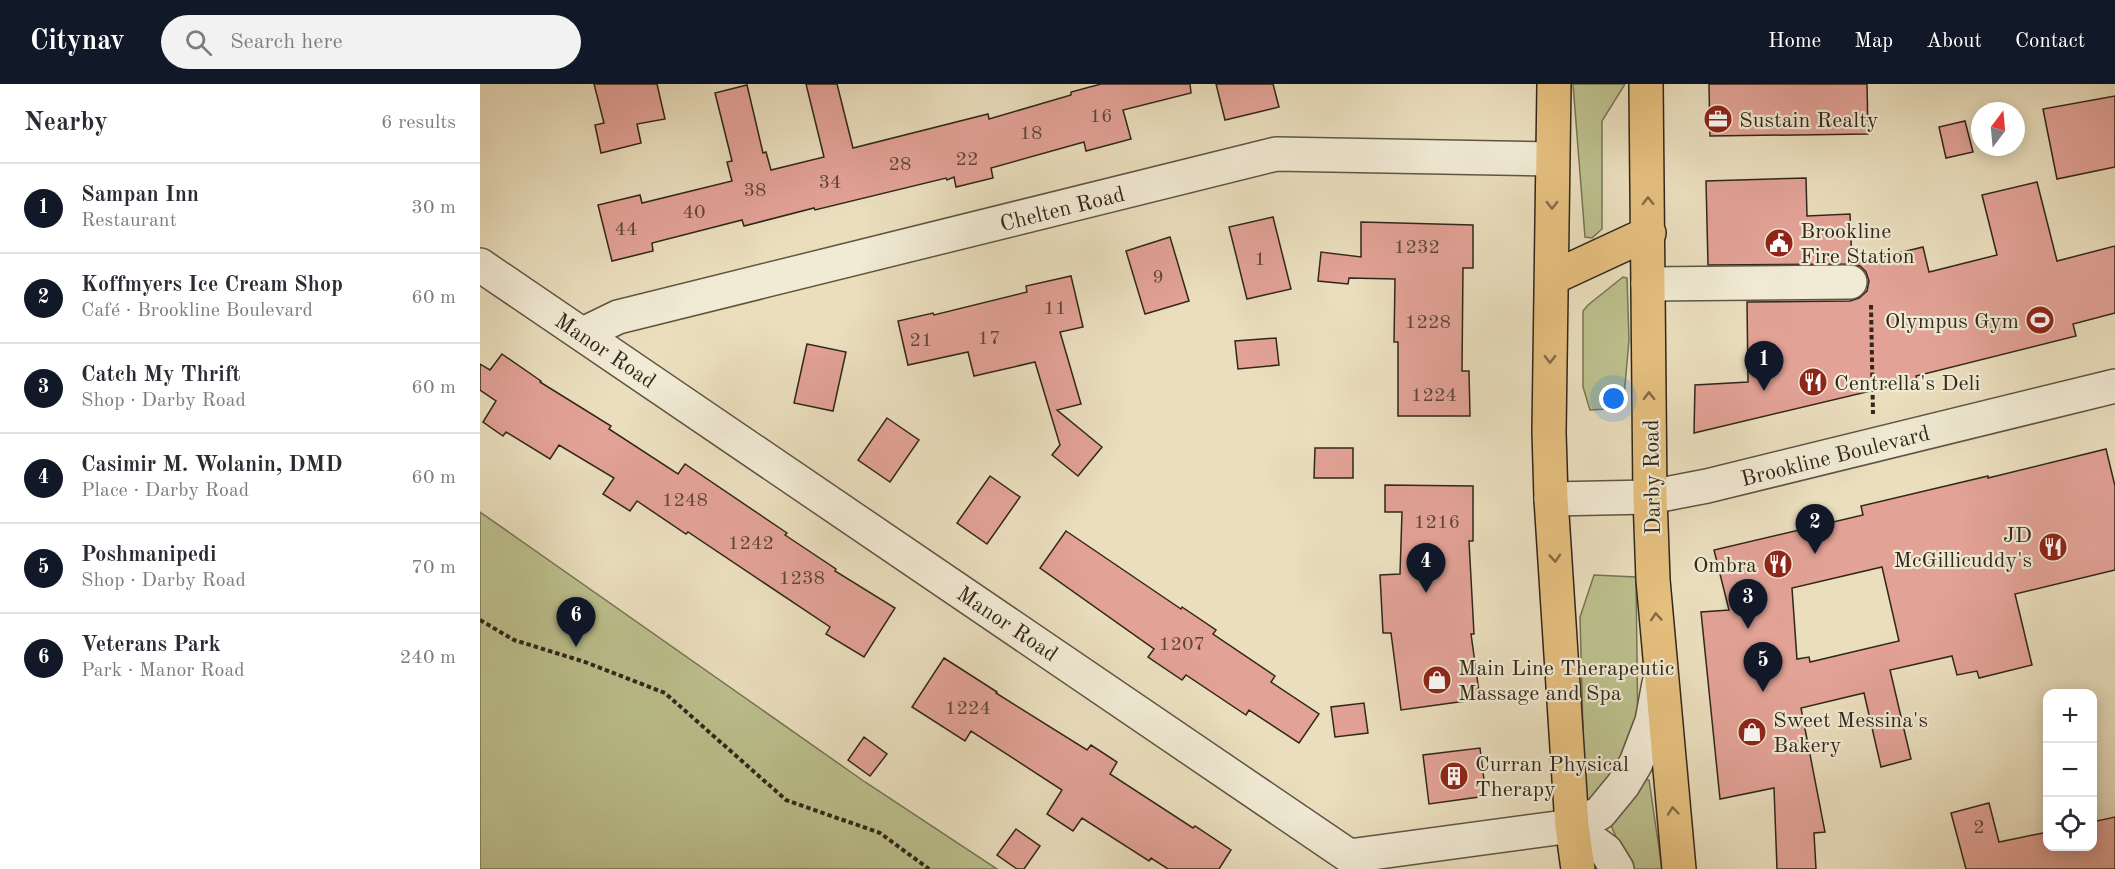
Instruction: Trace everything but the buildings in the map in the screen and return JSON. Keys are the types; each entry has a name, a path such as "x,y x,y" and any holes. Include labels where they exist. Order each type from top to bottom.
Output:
{"main road":[{"path":"1554,84 1549,432 1551,499 1572,826 1578,869"},
{"name":"Darby Road","path":"1646,84 1650,496 1653,580 1679,869"},
{"path":"1552,278 1649,233"}],"street":[{"name":"Chelten Road","path":"583,334 618,317 1276,154 1552,159"},
{"name":"Manor Road","path":"480,265 1349,856 1572,826 1600,813 1623,785 1636,763 1652,721 1660,675"},
{"path":"1648,284 1850,282"},
{"name":"Brookline Boulevard","path":"1551,499 1650,496 1707,486 2115,386"},
{"path":"1572,826 1606,850 1617,869"}],"path":[{"path":"1850,282 1871,282 1871,393 1874,445"},
{"path":"480,620 514,640 585,662 665,693 786,800 880,833 929,869"}],"green space":[{"path":"1573,84 1625,84 1602,121 1602,229 1592,238 1585,237"},
{"path":"1623,277 1627,278 1629,340 1623,408 1590,410 1583,387 1583,311"},
{"path":"480,512 865,782 997,869 480,869"},
{"path":"1594,575 1636,577 1638,738 1593,807 1585,805 1580,617"},
{"path":"1645,779 1649,780 1662,869 1629,869 1611,825 1640,790"}],"place":[{"name":"Sustain Realty","path":"1718,119"},
{"name":"Brookline Fire Station","path":"1779,243"},
{"name":"Olympus Gym","path":"2040,320"},
{"name":"Centrella's Deli","path":"1813,382"},
{"name":"Sampan Inn","path":"1764,391"},
{"name":"JD McGillicuddy's","path":"2053,547"},
{"name":"Koffmyers Ice Cream Shop","path":"1815,554"},
{"name":"Ombra","path":"1778,564"},
{"name":"Casimir M. Wolanin, DMD","path":"1426,593"},
{"name":"Catch My Thrift","path":"1748,629"},
{"name":"Veterans Park","path":"576,647"},
{"name":"Main Line Therapeutic Massage and Spa","path":"1437,680"},
{"name":"Poshmanipedi","path":"1763,692"},
{"name":"Sweet Messina's Bakery","path":"1752,732"},
{"name":"Curran Physical Therapy","path":"1454,776"}]}
